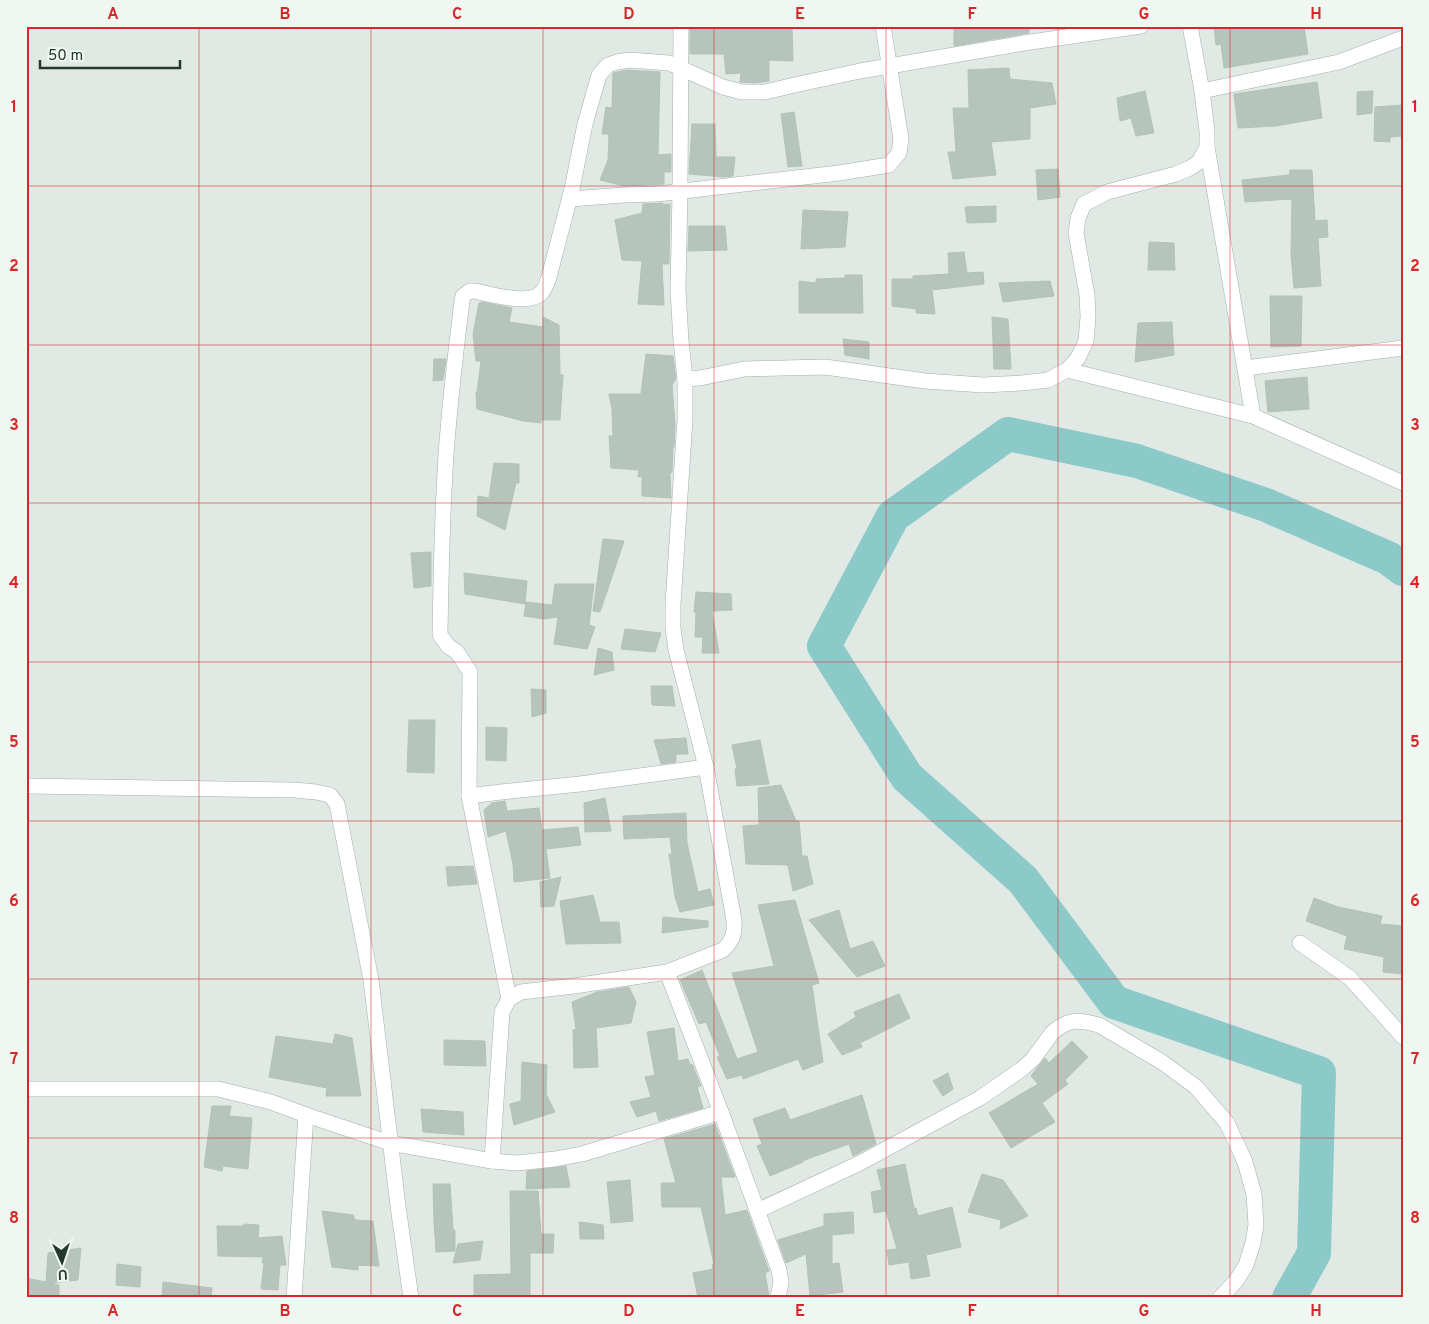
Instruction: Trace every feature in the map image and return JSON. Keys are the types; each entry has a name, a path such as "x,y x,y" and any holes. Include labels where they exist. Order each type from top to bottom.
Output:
{"street":[{"path":"508,999 521,992 667,972 723,950 730,943 734,930 734,920 706,767 676,650 673,628 685,419 685,379 678,290 681,26"},
{"path":"570,199 657,194 838,173 889,165 899,153 901,139 883,26"},
{"path":"492,1161 502,1012 508,999 469,796 470,672 457,652 448,646 440,635 442,538 447,442 463,296 474,291 520,299 532,298 540,294 545,288 570,199 585,124 600,75 608,65 629,60 669,63 723,87 742,92 765,92 860,71 1024,43 1141,26"},
{"path":"1190,26 1202,91 1207,147 1253,416"},
{"path":"1202,91 1339,62 1403,38"},
{"path":"685,379 700,378 744,369 825,367 925,381 983,385 1048,380 1067,370 1078,358 1086,341 1086,295 1076,233 1078,218 1084,204 1107,192 1176,174 1190,168 1199,162 1207,147"},
{"path":"1245,368 1403,348"},
{"path":"1067,370 1253,416 1403,483"},
{"path":"469,796 580,784 706,767"},
{"path":"26,786 294,790 330,795 338,804 371,980 411,1298"},
{"path":"1300,943 1350,978 1403,1037"},
{"path":"667,972 721,1112 778,1270 781,1282 778,1298"},
{"path":"757,1212 860,1163 980,1098 1022,1069 1033,1059 1052,1033 1058,1028 1075,1021 1086,1022 1099,1025 1162,1062 1196,1087 1227,1123 1245,1162 1254,1194 1256,1225 1246,1265 1236,1281 1220,1298"},
{"path":"26,1089 218,1090 271,1102 306,1116 390,1143 492,1161 517,1163 582,1154 721,1112"},
{"path":"294,1298 306,1116"}],"building":[{"path":"690,26 792,27 793,61 769,60 769,81 740,82 741,73 726,74 724,54 690,54"},
{"path":"954,26 1029,26 1029,33 954,46"},
{"path":"1214,26 1304,26 1308,54 1224,68 1221,44 1216,45"},
{"path":"1009,68 1010,79 1052,83 1056,104 1030,108 1030,139 991,142 996,175 953,179 948,152 956,152 953,108 969,108 968,70"},
{"path":"627,70 660,72 658,155 671,154 671,172 664,172 664,184 624,186 600,180 608,160 609,134 602,134 606,107 612,108 613,73"},
{"path":"1317,82 1322,118 1276,126 1238,128 1234,94"},
{"path":"1145,91 1154,133 1136,136 1131,118 1120,121 1117,98"},
{"path":"1373,91 1372,113 1357,115 1357,92"},
{"path":"1403,105 1403,136 1390,137 1390,142 1374,141 1375,107"},
{"path":"794,112 802,166 788,167 781,114"},
{"path":"692,124 715,124 716,157 735,157 733,176 689,174"},
{"path":"1058,169 1060,197 1038,200 1036,170"},
{"path":"1290,170 1312,170 1315,221 1327,220 1328,237 1318,238 1321,286 1294,288 1291,255 1292,199 1245,202 1242,180 1289,175"},
{"path":"663,203 662,205 670,204 669,264 662,264 664,305 638,304 642,261 622,260 615,220 642,213 643,204"},
{"path":"996,206 996,222 967,223 965,207"},
{"path":"803,210 848,212 845,247 801,249"},
{"path":"689,226 725,226 727,250 688,251"},
{"path":"1149,242 1174,243 1175,270 1148,270"},
{"path":"964,252 967,273 983,272 984,284 932,290 935,314 916,313 916,309 892,306 892,279 913,279 913,276 949,274 948,253"},
{"path":"845,275 862,275 863,313 799,313 799,281 816,283 816,279 845,278"},
{"path":"1050,281 1054,296 1003,302 999,283"},
{"path":"1270,296 1302,296 1301,346 1271,347"},
{"path":"479,303 512,308 509,322 543,327 543,317 559,325 560,375 563,375 560,420 541,420 541,423 523,421 477,409 476,392 481,361 476,361 473,334"},
{"path":"992,317 1008,319 1011,369 994,369"},
{"path":"1172,322 1174,355 1135,362 1138,323"},
{"path":"843,339 869,342 869,359 845,355"},
{"path":"646,354 673,356 676,379 672,385 675,425 672,472 670,473 671,498 642,496 642,476 638,477 639,470 611,468 609,436 613,436 612,409 609,394 641,394"},
{"path":"434,359 446,359 443,380 433,381"},
{"path":"1307,377 1309,409 1268,412 1265,381"},
{"path":"494,463 519,464 519,483 516,483 505,530 477,516 478,496 489,498"},
{"path":"603,539 624,541 600,612 593,611"},
{"path":"431,552 431,586 414,588 411,553"},
{"path":"464,573 527,581 525,604 465,594"},
{"path":"555,584 594,584 589,625 595,627 587,649 554,644 558,617 544,619 524,616 526,602 552,605"},
{"path":"696,592 731,594 732,610 712,611 719,653 702,653 703,637 695,637 696,612 694,612"},
{"path":"625,629 661,633 655,652 621,649"},
{"path":"598,648 612,652 614,670 594,675"},
{"path":"651,686 672,686 675,706 652,705"},
{"path":"531,689 546,690 546,713 532,717"},
{"path":"409,720 435,720 434,773 407,772"},
{"path":"486,727 507,728 506,761 486,760"},
{"path":"686,738 688,754 676,754 676,762 661,764 654,740"},
{"path":"760,740 769,784 737,786 735,769 737,769 732,745"},
{"path":"781,785 796,821 799,821 802,856 807,856 813,884 793,891 788,865 746,864 743,826 759,825 758,788"},
{"path":"605,798 611,831 585,832 584,803"},
{"path":"505,801 507,811 539,808 542,830 578,827 581,845 546,849 550,878 514,882 513,864 506,831 488,837 484,810 492,803"},
{"path":"686,813 687,843 698,892 710,889 714,905 680,912 675,897 669,854 672,854 670,837 624,839 623,816"},
{"path":"473,866 477,884 448,886 446,867"},
{"path":"561,877 554,906 541,907 540,882"},
{"path":"593,895 600,922 619,922 621,943 566,944 560,901"},
{"path":"1314,898 1338,907 1382,916 1380,924 1403,926 1403,974 1383,972 1384,957 1344,949 1347,936 1306,921"},
{"path":"795,900 819,983 812,985 823,1062 803,1070 798,1059 743,1079 742,1075 727,1079 717,1057 720,1056 706,1022 699,1024 680,980 702,970 737,1059 758,1052 732,973 774,966 758,905"},
{"path":"839,910 850,949 873,941 885,966 857,977 809,920"},
{"path":"663,917 708,921 708,927 662,933"},
{"path":"629,987 636,1002 631,1023 596,1028 598,1067 574,1068 573,1030 576,1029 572,1002 597,992"},
{"path":"899,994 910,1018 860,1043 862,1047 842,1055 828,1034 856,1017 854,1012"},
{"path":"674,1028 678,1061 688,1059 690,1065 692,1064 701,1086 697,1087 703,1108 659,1121 656,1111 637,1117 630,1102 651,1097 645,1077 655,1075 647,1032"},
{"path":"335,1034 352,1038 361,1096 326,1096 327,1088 269,1077 276,1036 333,1044"},
{"path":"444,1040 485,1041 486,1066 444,1065"},
{"path":"1072,1041 1088,1057 1065,1080 1068,1084 1042,1103 1055,1122 1011,1148 989,1113 1038,1084 1031,1076 1037,1068 1045,1058 1049,1063"},
{"path":"522,1062 547,1065 546,1094 555,1112 514,1125 510,1104 521,1101"},
{"path":"948,1073 953,1089 943,1096 933,1081"},
{"path":"862,1095 876,1144 853,1156 849,1144 802,1161 770,1176 757,1146 762,1144 753,1119 785,1108 790,1120"},
{"path":"212,1106 231,1106 229,1116 252,1118 248,1169 223,1166 222,1171 204,1167"},
{"path":"421,1109 463,1112 464,1135 423,1132"},
{"path":"715,1124 735,1177 721,1177 725,1215 747,1210 769,1271 765,1273 769,1296 760,1298 698,1298 693,1273 713,1269 712,1264 714,1264 701,1207 662,1207 661,1183 676,1183 664,1139"},
{"path":"905,1164 914,1208 916,1208 918,1216 952,1207 961,1247 926,1255 930,1276 911,1279 909,1262 889,1265 887,1250 897,1249 886,1211 874,1213 871,1192 882,1190 877,1170"},
{"path":"566,1166 570,1187 526,1189 527,1171"},
{"path":"982,1174 1003,1180 1028,1216 1000,1229 1001,1220 968,1212"},
{"path":"630,1180 633,1221 611,1223 607,1182"},
{"path":"433,1184 450,1184 453,1230 455,1230 455,1251 436,1252"},
{"path":"510,1191 538,1191 541,1234 554,1234 553,1253 530,1253 530,1298 474,1298 474,1275 511,1274"},
{"path":"322,1211 353,1215 355,1220 373,1221 379,1266 358,1265 358,1270 332,1267"},
{"path":"853,1212 854,1233 832,1235 832,1264 839,1263 843,1292 810,1296 806,1254 786,1263 778,1240 824,1226 824,1214"},
{"path":"579,1222 603,1225 604,1239 580,1239"},
{"path":"244,1224 259,1225 258,1238 282,1236 286,1265 280,1265 278,1290 261,1289 263,1257 218,1256 217,1226 244,1226"},
{"path":"483,1241 480,1260 453,1263 458,1244"},
{"path":"81,1248 78,1280 50,1283 59,1285 59,1298 26,1298 26,1278 46,1282 48,1253"},
{"path":"117,1264 141,1267 140,1287 116,1285"},
{"path":"163,1282 212,1288 211,1298 162,1298"}],"waterway":[{"path":"1289,1298 1314,1253 1319,1073 1114,1002 1023,880 907,777 824,646 893,516 1008,434 1137,461 1266,505 1388,558 1403,569"}]}
